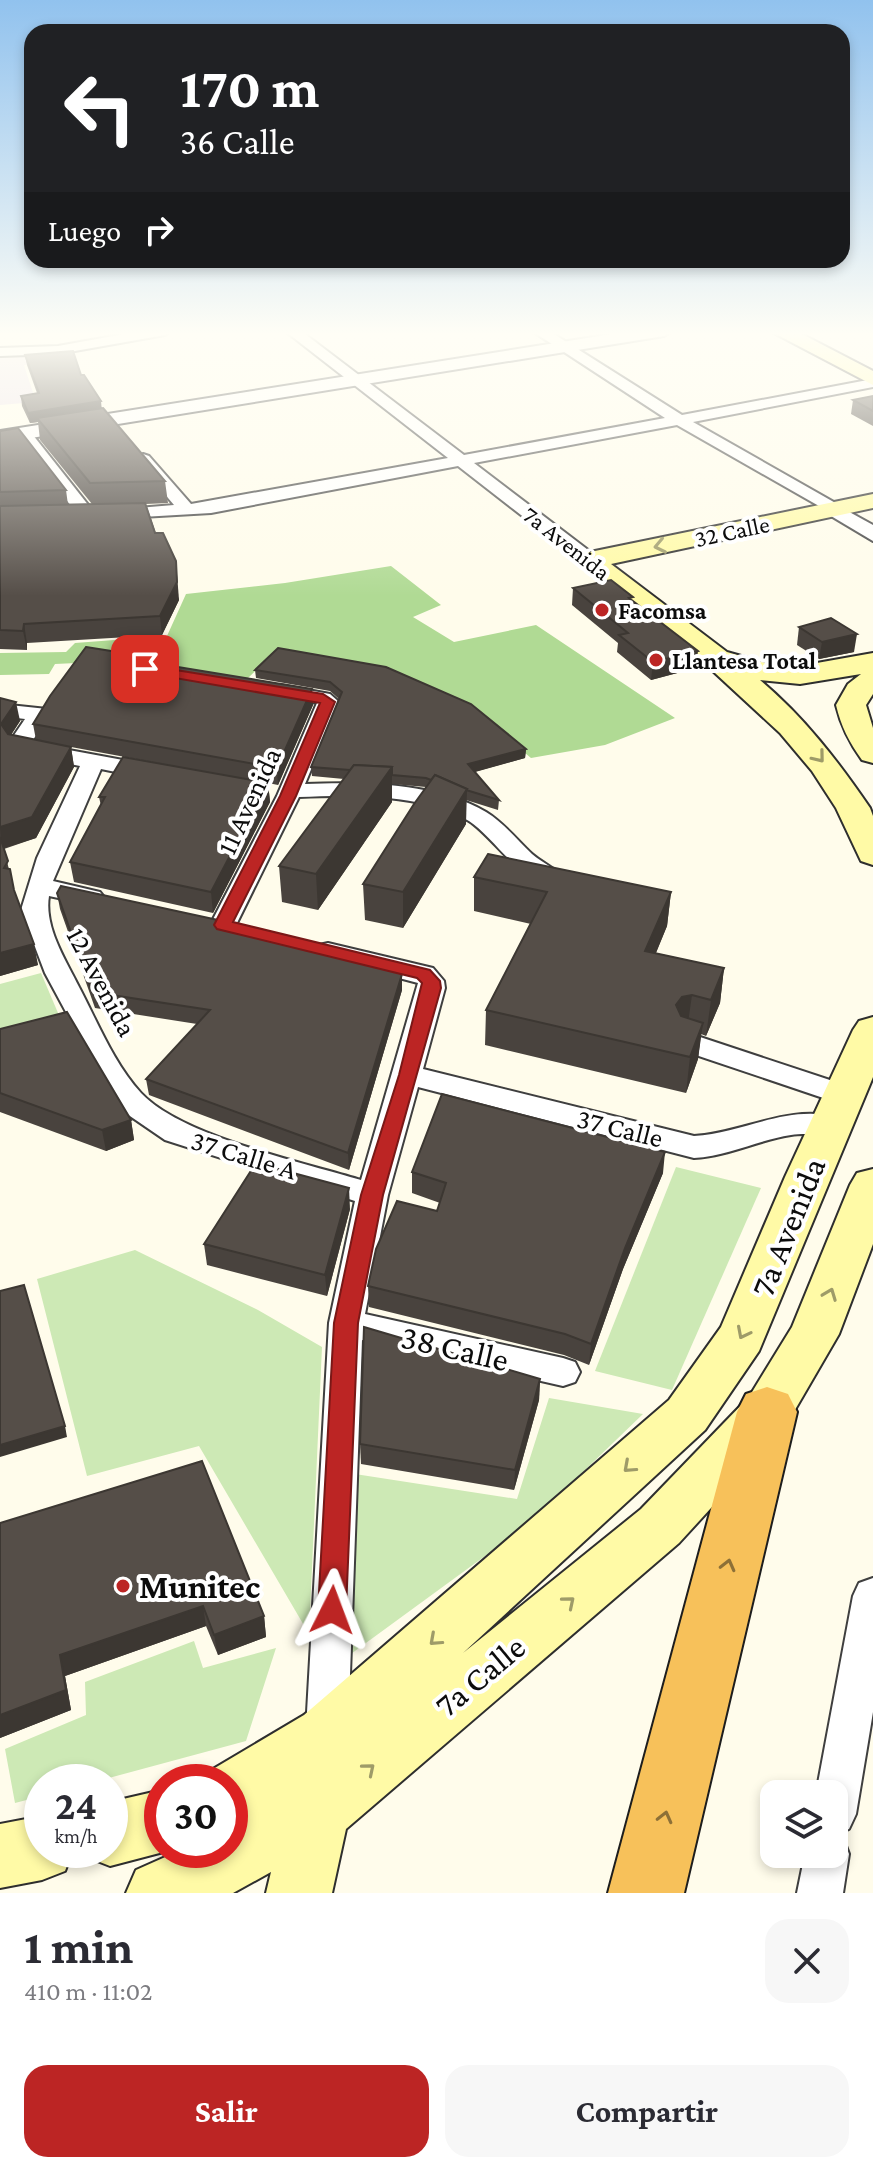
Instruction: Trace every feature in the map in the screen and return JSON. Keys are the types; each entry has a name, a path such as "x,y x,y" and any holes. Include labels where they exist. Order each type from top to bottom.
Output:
{"highway":[{"path":"646,1893 767,1412"}],"main road":[{"name":"32 Calle","path":"590,560 873,501"},
{"name":"7a Avenida","path":"590,560 779,714 822,758 862,822 873,854"},
{"path":"706,653 753,670 792,678 813,677 873,662"},
{"path":"873,679 859,690 873,746"},
{"path":"779,714 783,699 804,692 862,700"},
{"path":"862,700 857,728 873,753"},
{"name":"7a Avenida","path":"687,1415 742,1337 873,1030"},
{"path":"767,1412 814,1334 873,1185"},
{"name":"7a Calle","path":"159,1893 182,1885 318,1811 660,1526 767,1412"},
{"name":"7a Calle","path":"248,1783 326,1737 687,1415"},
{"path":"299,1893 318,1811 326,1737"},
{"path":"0,1856 24,1851"}],"street":[{"path":"0,437 23,433 119,431 175,419"},
{"name":"7a Avenida","path":"408,419 590,560"},
{"path":"59,516 188,511 676,419"},
{"path":"679,419 873,534"},
{"path":"119,431 188,511"},
{"path":"23,433 87,515"},
{"name":"11 Avenida","path":"223,925 289,793 328,702 323,698 264,688"},
{"path":"0,710 39,714 19,744 22,748 168,775"},
{"name":"12 Avenida","path":"93,762 39,886 33,911 43,945 127,1096"},
{"path":"258,791 377,792 465,809 482,819 526,864 548,879 576,890"},
{"path":"39,886 116,903"},
{"path":"192,919 254,933"},
{"path":"300,944 424,974 431,981 432,988 372,1195 346,1323 326,1737"},
{"path":"688,1042 837,1110"},
{"name":"37 Calle","path":"409,1075 694,1147 732,1144 782,1124 837,1110"},
{"name":"37 Calle A","path":"127,1096 150,1117 176,1133 372,1195"},
{"name":"38 Calle","path":"346,1323 563,1372"},
{"path":"846,1780 861,1736 873,1596"},
{"path":"820,1893 824,1868"}],"green space":[{"path":"391,566 441,605 413,617 454,642 536,625 675,718 605,745 531,758 475,711 277,650 246,680 98,662 55,664 49,674 0,675 0,653 66,652 75,643 167,636 186,594 285,583"},
{"path":"41,973 64,1027 0,1043 0,984"},
{"path":"676,1167 761,1188 672,1390 595,1371"},
{"path":"135,1250 258,1310 322,1347 309,1634 199,1446 87,1476 37,1279"},
{"path":"549,1398 643,1414 529,1524 344,1659 355,1474 517,1499"},
{"path":"194,1641 203,1668 276,1648 246,1741 161,1764 144,1764 144,1769 128,1773 128,1764 24,1764 24,1801 15,1803 5,1749 86,1715 85,1682"}],"building":[{"path":"38,419 113,419 165,481 90,483"},
{"path":"18,428 66,490 0,492 0,431"},
{"path":"145,503 155,533 163,533 176,561 177,582 160,616 24,624 23,631 0,630 0,506"},
{"path":"611,580 633,597 629,598 698,651 653,662 619,635 628,633 573,588"},
{"path":"831,618 857,634 822,642 799,627"},
{"path":"86,647 130,654 135,660 312,689 277,768 33,724"},
{"path":"278,648 386,667 471,704 526,749 468,764 499,800 466,790 435,775 431,780 392,775 392,767 354,765 350,770 311,767 342,692 330,682 255,670"},
{"path":"0,698 16,702 1,724 8,734 71,747 32,817 0,827"},
{"path":"123,757 268,783 211,892 70,862 105,797 99,797"},
{"path":"354,765 392,767 316,874 279,866"},
{"path":"435,775 467,789 403,892 363,884 414,804"},
{"path":"0,837 8,861 4,868 10,869 14,890 34,944 0,953"},
{"path":"488,854 671,892 645,951 724,968 711,1000 692,995 682,997 676,1005 681,1016 703,1023 690,1057 486,1010 547,892 474,877"},
{"path":"61,886 320,944 402,974 348,1153 146,1079 210,1010 92,992 57,893"},
{"path":"67,1012 131,1120 102,1130 0,1093 0,1029"},
{"path":"442,1094 665,1152 625,1248 591,1344 565,1334 368,1286 376,1249 397,1201 437,1211 446,1183 412,1172"},
{"path":"256,1163 349,1188 325,1275 204,1244"},
{"path":"24,1285 65,1426 0,1445 0,1291"},
{"path":"364,1327 540,1379 515,1470 360,1444"},
{"name":"Munitec","path":"202,1461 264,1616 214,1635 203,1606 60,1655 66,1690 0,1715 0,1523"}],"place":[{"name":"Facomsa","path":"602,610"},
{"name":"Llantesa Total","path":"656,660"},
{"name":"Munitec","path":"123,1586"}],"route":[{"path":"145,669 323,698 328,702 288,796 223,925 424,974 431,981 432,988 409,1075 372,1195 346,1323 332,1610"}]}
